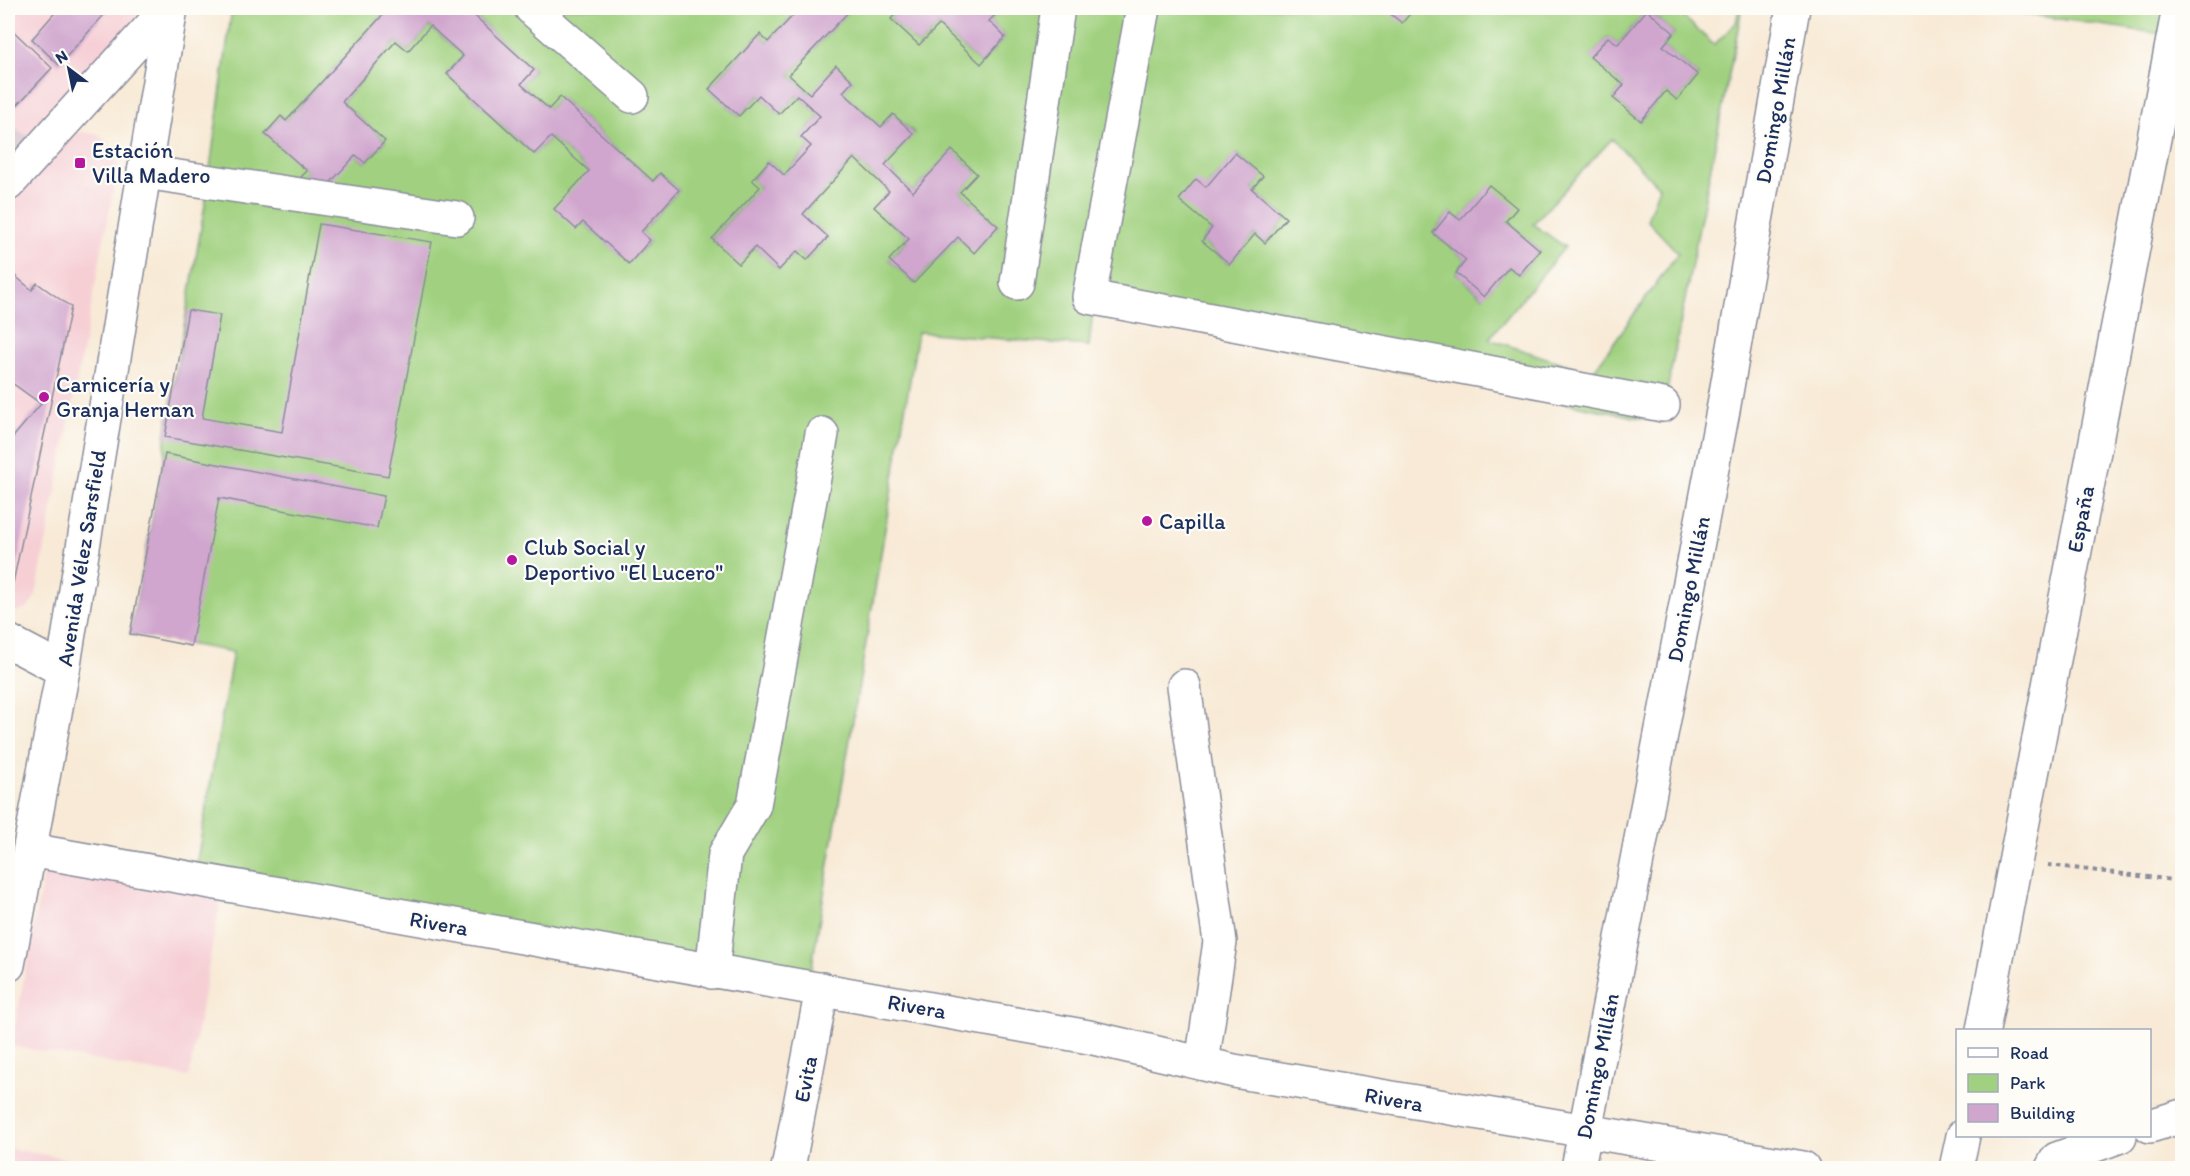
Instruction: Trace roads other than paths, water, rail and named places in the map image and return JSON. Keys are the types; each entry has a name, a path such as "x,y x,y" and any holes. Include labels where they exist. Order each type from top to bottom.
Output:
{"street":[{"path":"14,166 170,8"},
{"name":"Avenida Vélez Sarsfield","path":"8,965 63,670 170,8"},
{"path":"531,8 632,96"},
{"path":"1017,283 1058,8"},
{"path":"1143,8 1089,297 1663,405"},
{"name":"Domingo Millán","path":"1578,1168 1722,416 1793,8"},
{"name":"España","path":"1983,1029 2179,8"},
{"path":"144,172 457,218"},
{"path":"711,972 725,854 754,805 822,434"},
{"path":"8,641 63,670"},
{"path":"1184,686 1220,942 1202,1063"},
{"name":"Rivera","path":"30,850 711,972 822,989 1089,1037 1202,1063 1803,1168"},
{"name":"Evita","path":"788,1168 822,989"},
{"path":"2151,1126 2182,1116"},
{"path":"1956,1168 1963,1137"},
{"path":"2052,1168 2057,1159 2117,1137"}],"place":[{"name":"Estación Villa Madero","path":"80,163"},
{"name":"Carnicería y Granja Hernan","path":"44,397"},
{"name":"Capilla","path":"1147,521"},
{"name":"Club Social y Deportivo \"El Lucero\"","path":"512,560"}]}
